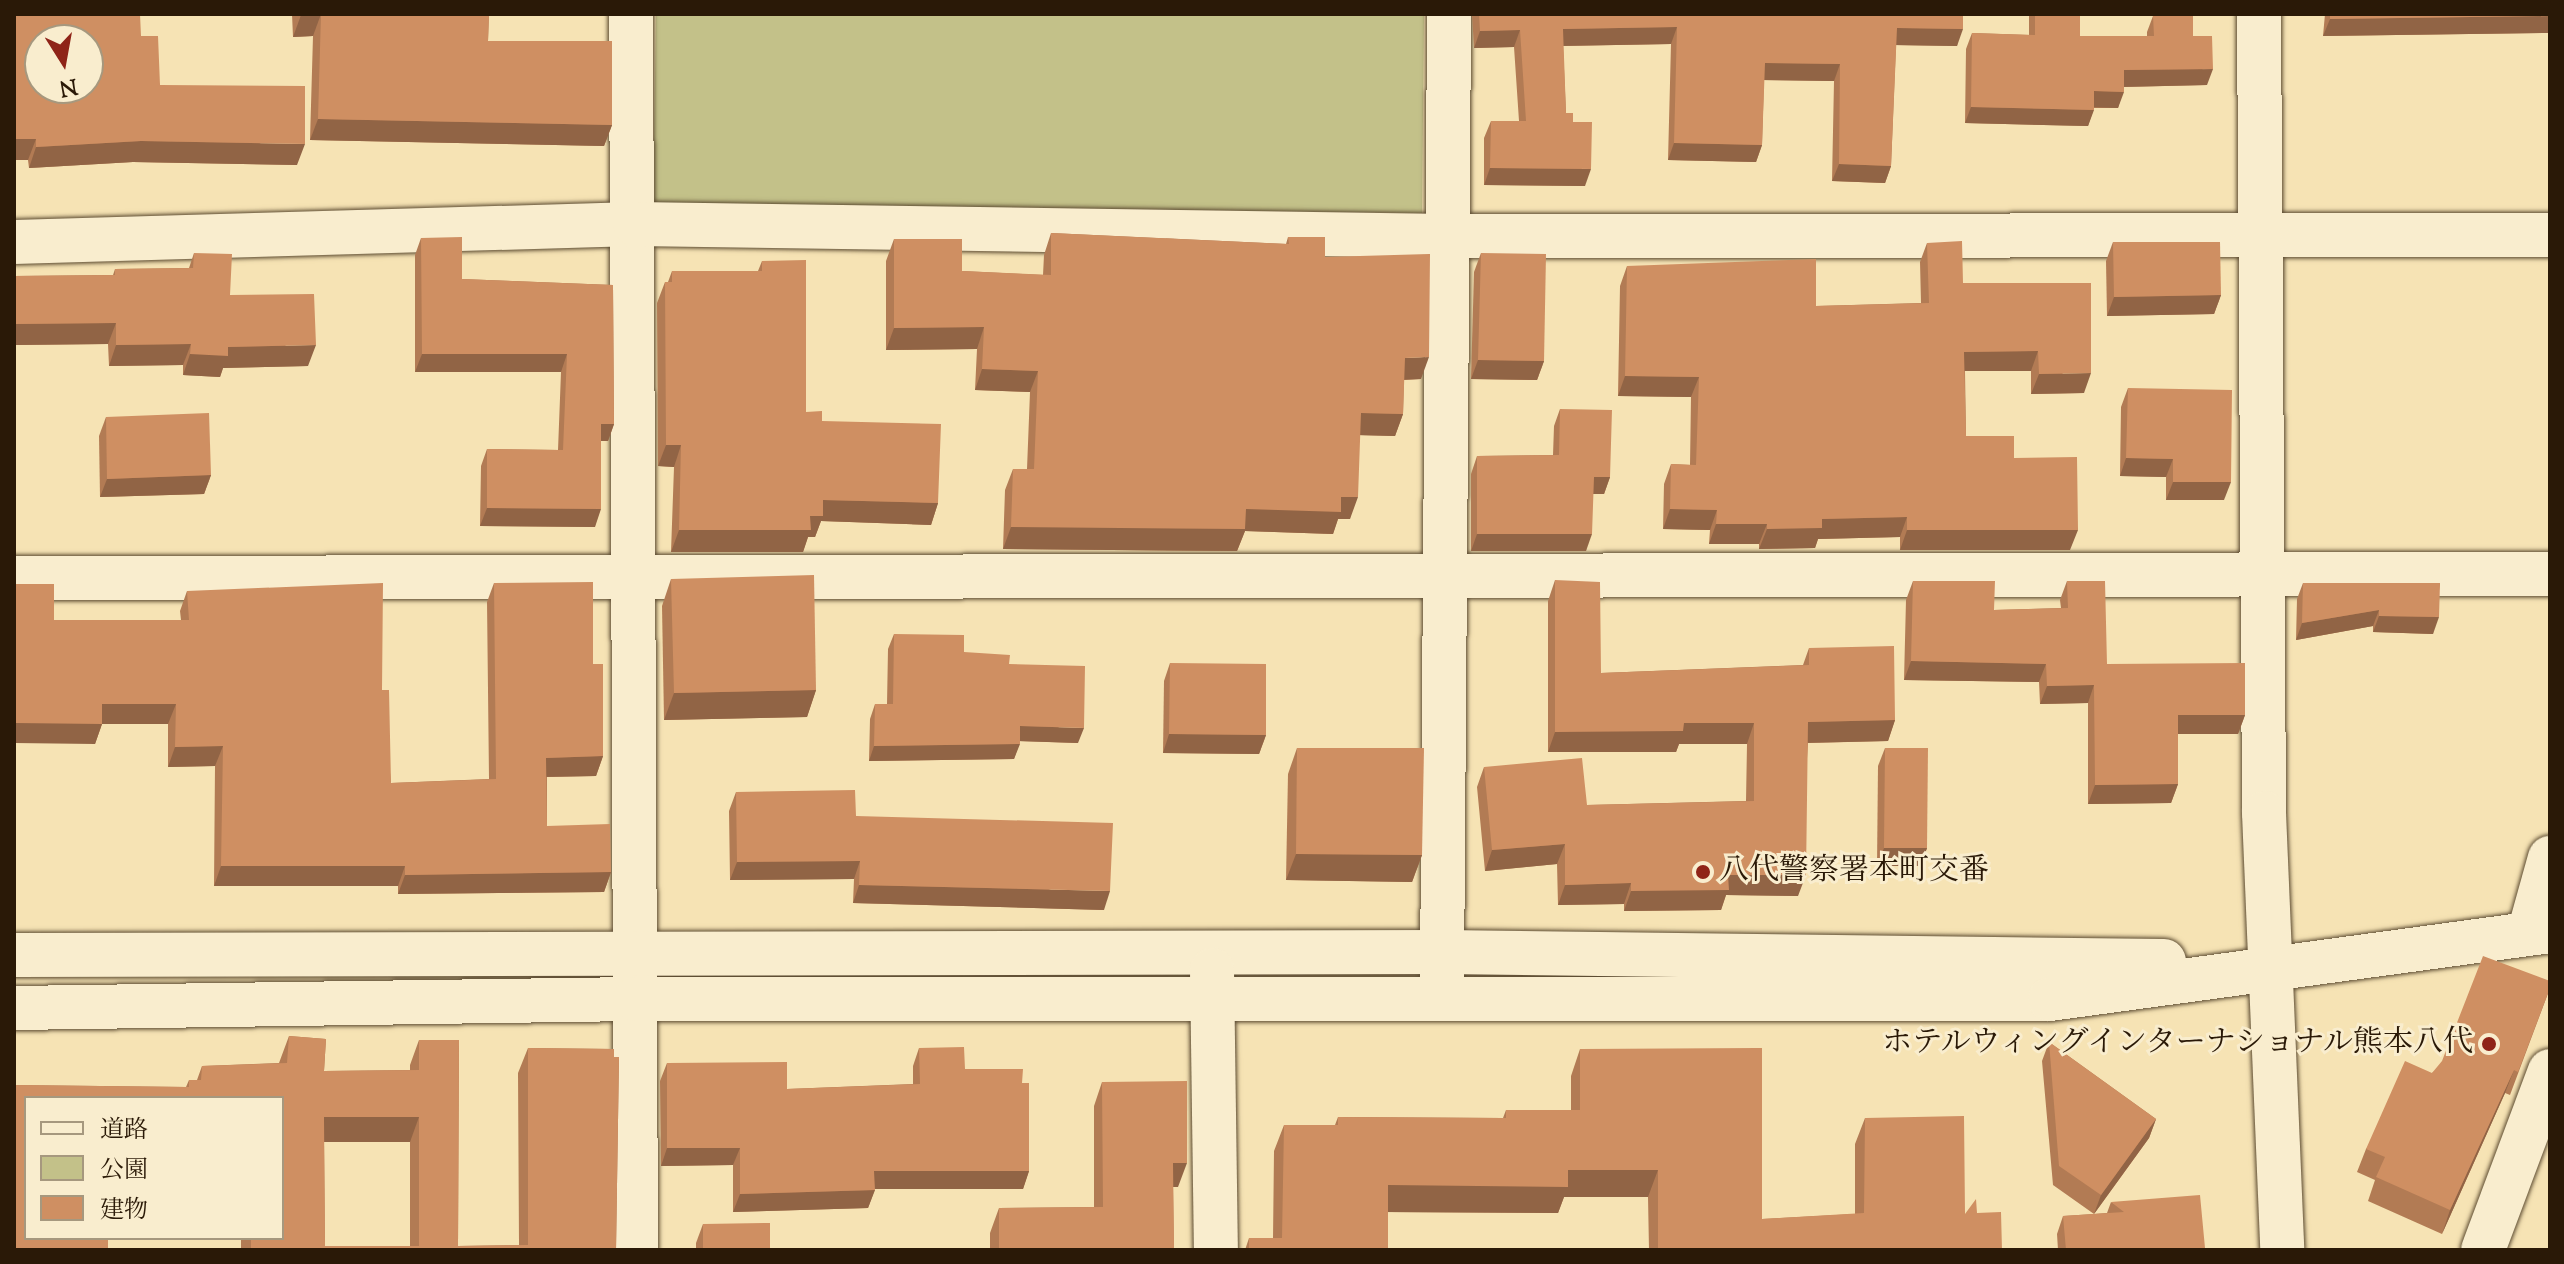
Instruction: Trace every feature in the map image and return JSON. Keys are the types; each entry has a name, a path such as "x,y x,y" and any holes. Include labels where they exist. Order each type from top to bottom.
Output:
{"street":[{"path":"631,14 635,224 636,1250"},
{"path":"1440,998 1443,952 1442,573 1449,14"},
{"path":"2259,14 2262,577 2271,965 2282,1250"},
{"path":"14,242 635,224 1448,236 2550,235"},
{"path":"14,578 1442,573 2262,577 2550,574"},
{"path":"14,1008 635,999 2050,999 2271,965 2539,932 2550,858"},
{"path":"1212,952 1216,1250"},
{"path":"14,955 1443,952 2045,957 2271,965"},
{"path":"2483,1250 2550,1071"}],"green space":[{"path":"656,14 1424,14 1422,213 653,204"}],"building":[{"path":"14,14 140,14 141,36 158,36 160,85 305,86 305,144 141,141 36,147 36,139 14,139"},
{"path":"321,14 489,14 488,41 612,41 612,125 318,119"},
{"path":"1479,14 1963,14 1963,29 1897,28 1891,166 1839,164 1840,64 1765,63 1762,145 1674,143 1677,27 1563,29 1566,113 1573,113 1573,122 1592,122 1591,169 1490,168 1491,121 1526,121 1520,30 1480,31"},
{"path":"2035,14 2080,14 2080,36 2154,36 2153,16 2193,15 2193,36 2212,36 2213,69 2124,70 2124,92 2094,91 2094,110 1971,107 1972,33 2035,35"},
{"path":"2330,14 2550,14 2550,16 2330,19"},
{"path":"1051,233 1289,244 1288,237 1325,237 1325,257 1430,254 1429,357 1405,358 1403,414 1361,413 1358,497 1341,497 1341,512 1246,509 1245,529 1011,527 1013,469 1034,469 1038,371 982,369 984,327 894,328 894,239 962,239 962,271 1051,275"},
{"path":"462,237 462,279 613,285 614,424 601,424 601,509 487,508 487,449 563,450 567,354 422,354 421,238"},
{"path":"1962,241 1963,283 2091,283 2091,373 2039,374 2038,351 1964,352 1966,436 2014,436 2014,458 2077,457 2078,530 1907,530 1907,517 1822,519 1822,528 1767,529 1767,524 1716,524 1717,510 1670,509 1671,464 1696,465 1699,377 1625,376 1627,266 1816,259 1816,306 1929,303 1927,243"},
{"path":"2113,242 2220,242 2221,295 2114,297"},
{"path":"194,253 232,254 230,295 314,294 316,345 228,347 228,356 190,354 191,344 116,345 116,323 14,324 14,276 115,275 115,269 193,268"},
{"path":"1481,253 1546,254 1544,361 1478,360"},
{"path":"806,260 806,412 822,411 822,421 941,424 938,503 823,500 823,516 810,516 811,530 679,530 681,445 666,445 665,282 672,282 672,271 762,271 762,261"},
{"path":"2128,388 2232,390 2231,482 2173,482 2173,459 2126,458"},
{"path":"1560,409 1612,410 1610,477 1594,477 1592,534 1477,534 1477,456 1559,455"},
{"path":"209,413 211,475 107,479 106,417"},
{"path":"814,575 816,690 674,693 671,579"},
{"path":"1555,580 1600,582 1601,673 1809,665 1809,648 1894,646 1895,720 1808,722 1806,875 1728,875 1729,890 1631,891 1631,883 1565,885 1565,844 1492,850 1484,767 1582,758 1587,805 1754,801 1754,723 1684,723 1683,731 1555,732"},
{"path":"1913,581 1995,581 1994,610 2068,608 2067,581 2105,581 2107,664 2245,663 2245,715 2178,715 2178,784 2095,785 2094,685 2047,686 2046,664 1911,661"},
{"path":"593,582 593,664 603,664 603,756 546,758 547,826 610,824 611,872 405,875 405,866 221,866 223,746 175,747 176,704 102,704 102,724 14,723 14,584 54,584 54,620 189,620 187,591 383,583 382,690 389,690 391,783 496,779 494,583"},
{"path":"2303,583 2440,583 2439,617 2379,616 2379,610 2302,623"},
{"path":"894,634 964,635 964,652 1010,655 1009,664 1085,666 1084,728 1020,726 1020,744 874,746 875,704 893,704"},
{"path":"1170,663 1266,664 1266,735 1169,734"},
{"path":"1297,748 1424,748 1422,855 1296,854"},
{"path":"1885,748 1928,748 1927,848 1884,848"},
{"path":"855,790 856,816 1113,823 1110,891 859,885 860,861 737,862 736,792"},
{"path":"2483,956 2550,981 2550,988 2518,1072 2514,1070 2450,1210 2376,1177 2385,1157 2366,1149 2405,1061 2432,1073 2442,1061"},
{"path":"289,1036 326,1039 324,1071 419,1070 419,1040 459,1040 458,1246 528,1245 528,1048 614,1049 614,1057 619,1057 616,1250 251,1250 251,1240 284,1240 284,1096 24,1096 24,1240 108,1240 108,1250 14,1250 14,1085 189,1087 189,1080 201,1080 202,1066 287,1063","holes":["324,1117 419,1117 419,1246 325,1246"]},
{"path":"2049,1042 2156,1119 2101,1195 2059,1166"},
{"path":"964,1047 965,1069 1023,1069 1022,1083 1029,1083 1029,1171 874,1171 875,1190 740,1194 740,1148 667,1148 667,1063 787,1062 787,1089 920,1084 919,1048"},
{"path":"1762,1048 1762,1219 1864,1213 1865,1118 1964,1116 1965,1214 1976,1199 1977,1213 2001,1212 2002,1250 1658,1250 1658,1170 1568,1170 1568,1187 1388,1185 1388,1250 1249,1250 1249,1238 1282,1238 1284,1125 1338,1125 1338,1117 1506,1118 1506,1110 1580,1110 1580,1049"},
{"path":"1187,1081 1187,1163 1173,1163 1174,1250 999,1250 999,1208 1103,1207 1102,1082"},
{"path":"2200,1195 2205,1248 2066,1250 2063,1216 2124,1212 2111,1202"},
{"path":"770,1223 770,1250 703,1250 703,1224"}],"place":[{"name":"八代警察署本町交番","path":"1703,872"},
{"name":"ホテルウィングインターナショナル熊本八代","path":"2489,1044"}]}
